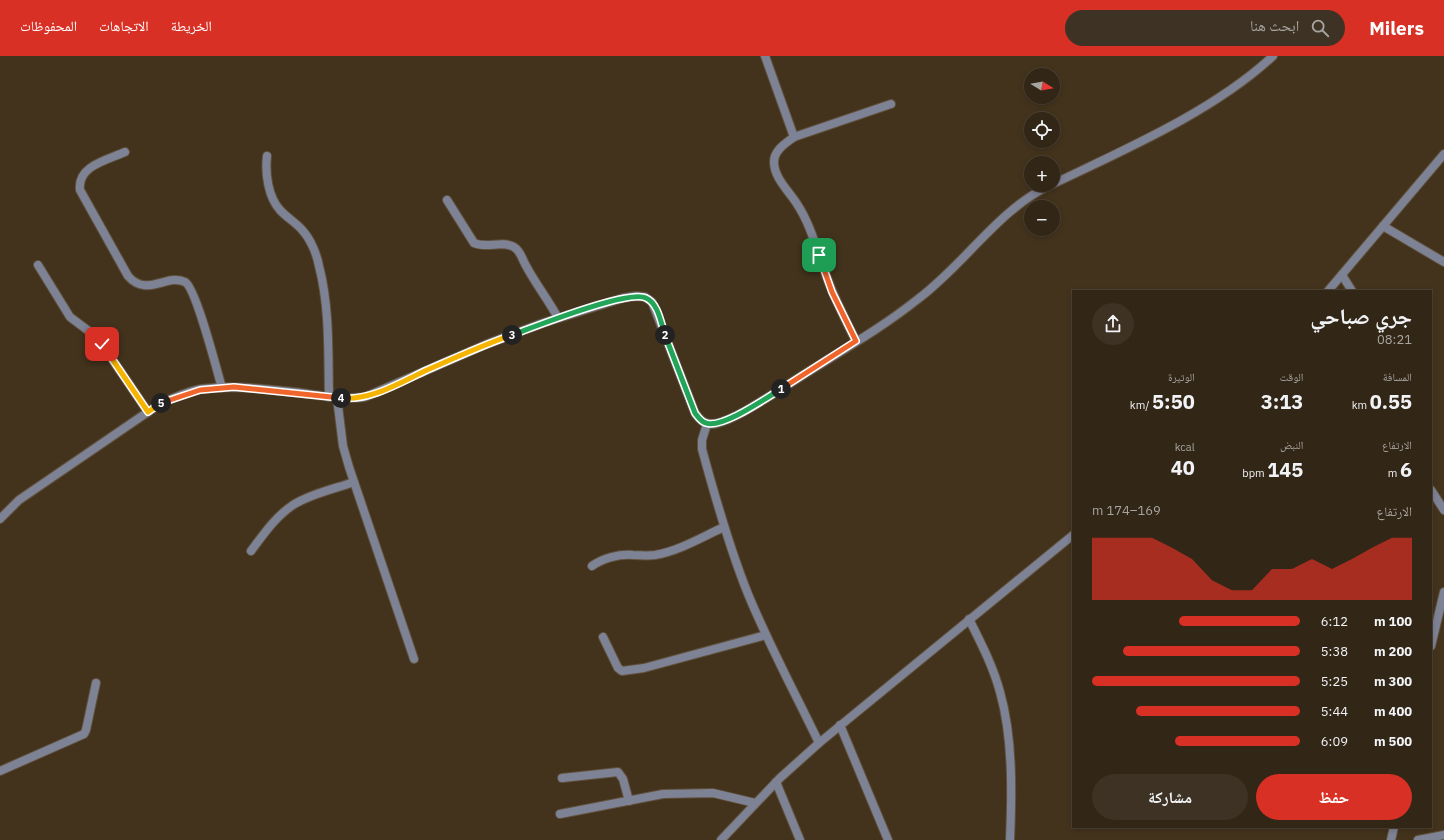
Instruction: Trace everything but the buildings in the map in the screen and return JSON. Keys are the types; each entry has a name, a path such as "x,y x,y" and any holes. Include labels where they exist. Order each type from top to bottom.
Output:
{"street":[{"path":"765,56 794,137"},
{"path":"1060,180 1148,137 1204,107 1246,79 1274,56"},
{"path":"856,341 832,292 812,235 798,204 779,178 774,168 774,160 776,152 782,145 794,137 891,104"},
{"path":"125,152 85,170 81,176 80,190 128,276 133,282 150,285 178,280 184,281 190,287 222,388"},
{"path":"1329,290 1444,154"},
{"path":"267,156 266,174 274,200 279,209 303,230 311,244 320,266 326,308 333,397 343,446 414,659"},
{"path":"0,519 19,500 161,403 178,397 200,390 222,388 272,390 352,399 374,394 487,344 558,318 623,298 636,296 645,297 652,302 695,413 701,421 707,424 725,420 754,405 856,341 919,299 1012,209 1039,192"},
{"path":"447,200 474,243 482,246 502,244 513,246 518,250 530,274 558,318"},
{"path":"1383,226 1444,262"},
{"path":"38,265 70,317 89,331 102,344 148,412"},
{"path":"1342,275 1351,290"},
{"path":"707,424 702,440 702,449 724,527 748,593 766,635 819,743"},
{"path":"251,551 267,529 292,506 306,499 354,482"},
{"path":"1432,492 1444,510"},
{"path":"592,566 605,559 619,556 631,554 653,556 667,552 724,527"},
{"path":"721,840 776,782 819,743 1072,536"},
{"path":"1432,642 1444,592"},
{"path":"969,619 991,664 1000,692 1007,724 1010,840"},
{"path":"603,637 618,668 622,671 644,668 766,635"},
{"path":"0,771 84,734 96,683"},
{"path":"840,726 888,840"},
{"path":"562,778 618,772 623,779 629,801"},
{"path":"776,782 800,840"},
{"path":"560,814 663,794 713,793 755,803"},
{"path":"1391,840 1394,828"},
{"path":"1418,840 1444,835"}],"route":[{"path":"102,344 148,412 161,403 200,390 234,387 352,399 374,394 487,344 543,323 623,298 636,296 645,297 652,302 657,312 695,413 701,421 707,424 715,424 754,405 856,341 832,292 819,255"}]}
